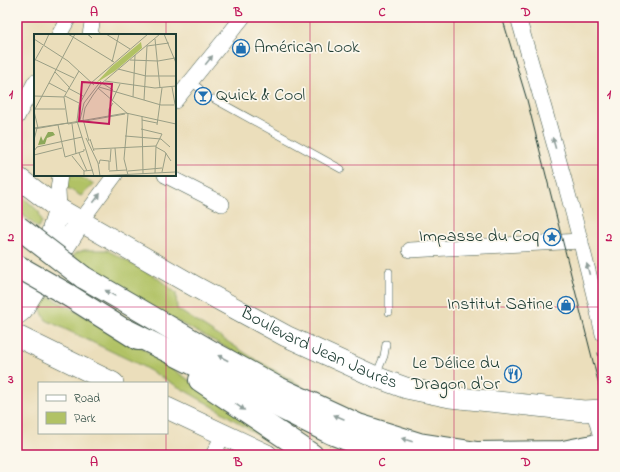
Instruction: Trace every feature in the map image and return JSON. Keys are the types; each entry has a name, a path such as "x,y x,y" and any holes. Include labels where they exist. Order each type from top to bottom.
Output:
{"main road":[{"name":"Boulevard Jean Jaurès","path":"17,177 59,209 80,222 286,336 378,370 406,388 450,398 600,410"},
{"path":"59,209 57,243 80,222"},
{"path":"17,226 83,277 230,362 333,415 358,425 419,444 477,453 563,452 600,439 600,410"},
{"path":"17,314 22,310 23,280 68,295 126,330 312,455"},
{"path":"126,330 331,433 362,445 397,455"},
{"path":"17,336 111,382"},
{"path":"168,409 221,438 267,455"}],"street":[{"path":"60,34 69,17"},
{"path":"90,34 93,17"},
{"path":"176,100 195,85 243,17"},
{"path":"518,17 581,241 603,334"},
{"path":"17,117 34,84"},
{"path":"59,209 58,190 60,176"},
{"path":"80,222 114,176"},
{"path":"167,176 222,204"},
{"path":"410,250 581,241"},
{"path":"213,455 221,438"}],"lane":[{"path":"214,99 341,169"},
{"path":"17,169 40,187"},
{"path":"389,272 389,312"},
{"path":"378,370 386,344"},
{"path":"338,351 357,360"},
{"path":"71,371 96,382"},
{"path":"168,416 221,438 251,455"}],"green space":[{"path":"68,176 78,176 94,184 81,196 66,187"},
{"path":"17,191 39,212 42,222 38,228 17,210"},
{"path":"84,250 107,250 156,277 176,293 177,309 253,358 302,386 301,387 133,298 74,258 74,254"},
{"path":"52,298 139,346 299,455 289,455 217,409 140,365 46,320 42,313 41,306 42,300"}],"tunnel":[{"path":"21,279 50,238"}],"tram line":[{"path":"502,17 527,100 603,401"},
{"path":"598,353 603,374"}],"place":[{"name":"Américan Look","path":"241,48"},
{"name":"Quick & Cool","path":"203,96"},
{"name":"Impasse du Coq","path":"552,237"},
{"name":"Institut Satine","path":"566,305"},
{"name":"Le Délice du Dragon d'Or","path":"513,374"}]}
